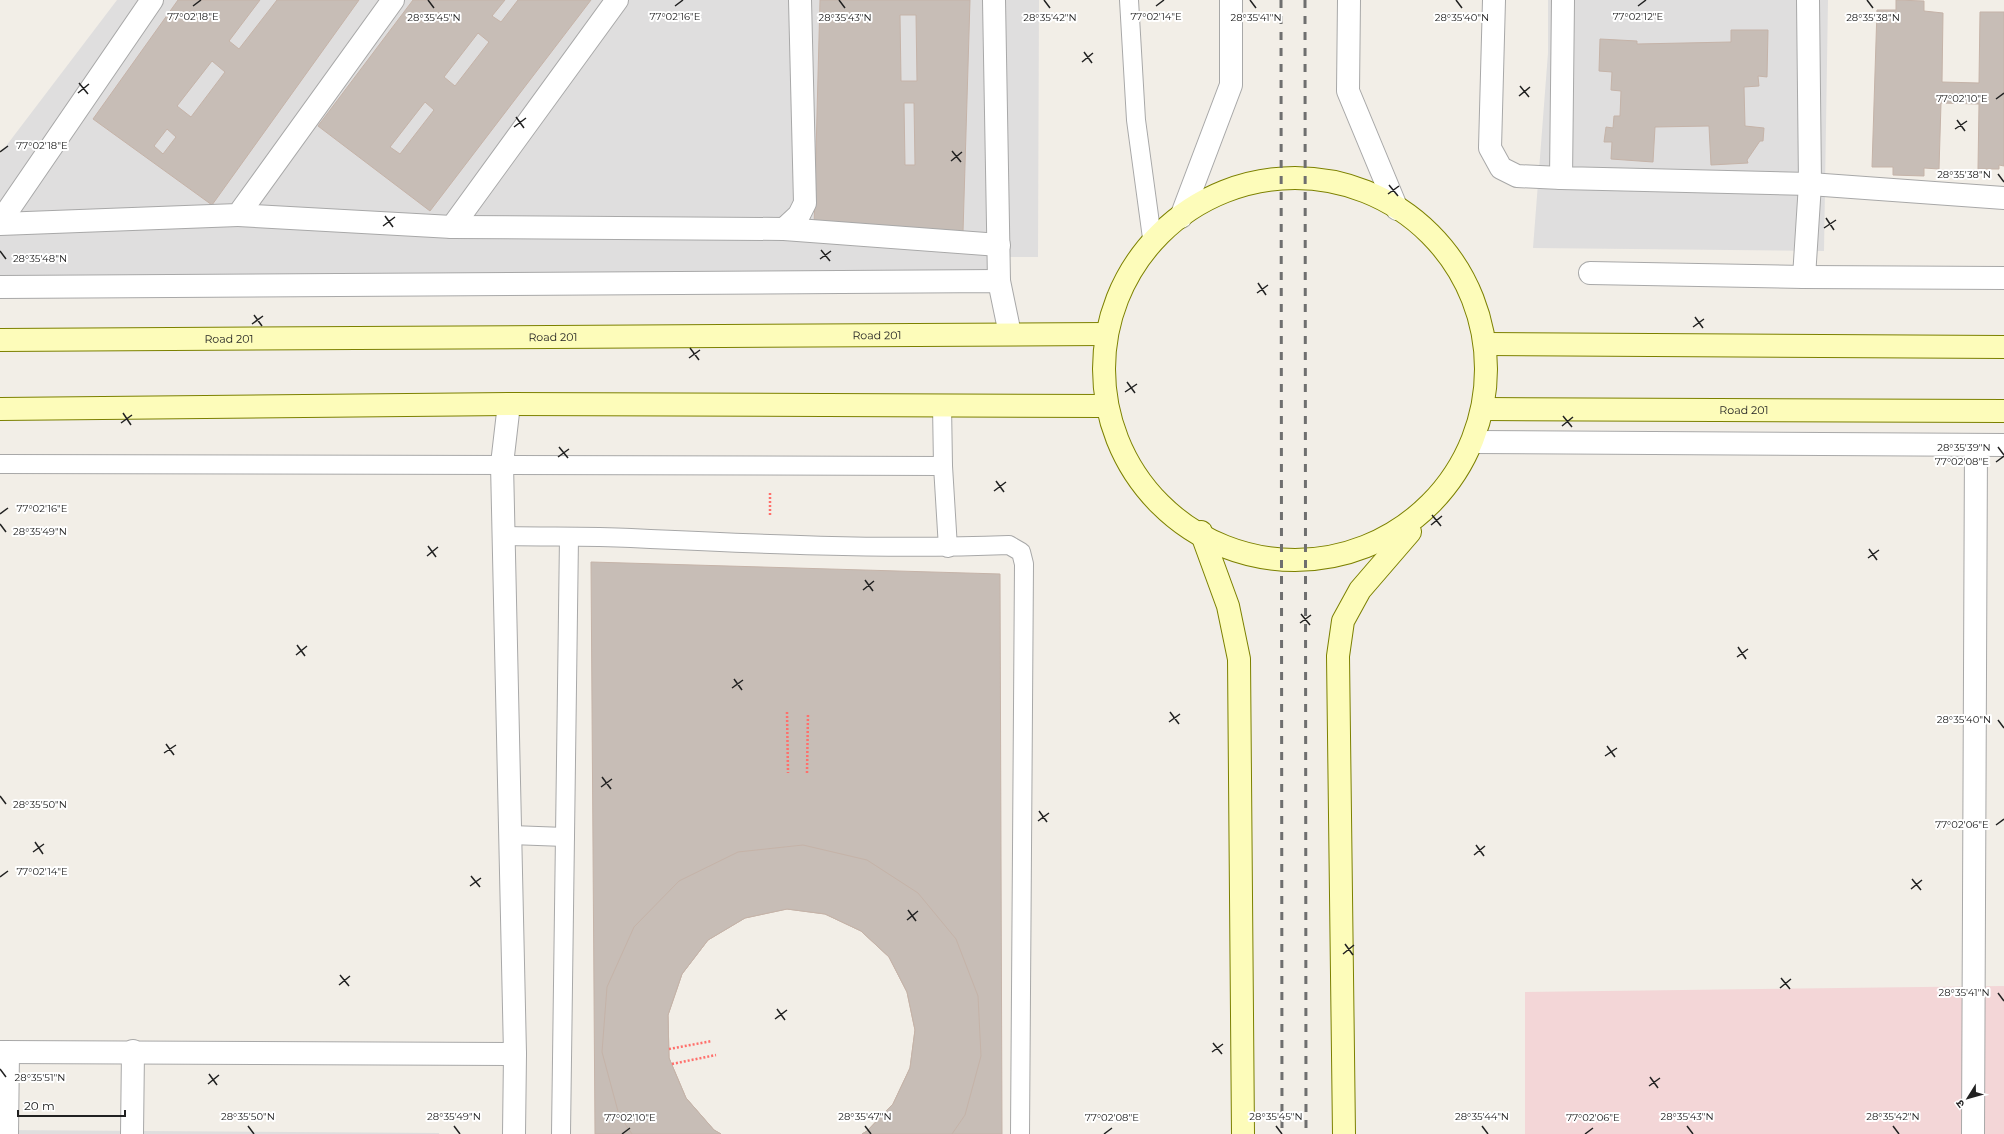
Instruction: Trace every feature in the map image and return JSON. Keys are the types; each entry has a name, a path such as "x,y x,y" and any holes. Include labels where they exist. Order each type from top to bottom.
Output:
{"main road":[{"path":"1344,1134 1338,656 1343,621 1360,590 1438,499 1474,442 1484,409 1488,360 1487,344 1467,282 1425,226 1361,188 1286,176 1206,197 1152,238 1118,293 1106,334 1103,377 1104,406 1122,451 1166,511 1227,548 1305,562 1383,541 1438,499"},
{"name":"Road 201","path":"0,340 1106,334"},
{"path":"1487,344 2004,346"},
{"path":"0,409 509,404 1104,406"},
{"name":"Road 201","path":"1484,409 2004,411"},
{"path":"1201,532 1228,606 1240,659 1242,1134"}],"street":[{"path":"0,223 152,0"},
{"path":"238,215 393,0"},
{"path":"452,227 617,0"},
{"path":"784,230 799,215 805,203 800,0"},
{"path":"994,0 999,281 1010,334"},
{"path":"1181,217 1231,85 1231,0"},
{"path":"1349,0 1348,91 1397,209"},
{"path":"1494,0 1490,148 1501,168 1517,176 1810,184 2004,198"},
{"path":"1561,178 1563,0"},
{"path":"1804,277 1810,184 1808,0"},
{"path":"0,223 238,215 452,227 784,230 999,245"},
{"path":"1590,273 1804,277 2004,278"},
{"path":"0,287 999,281"},
{"path":"509,404 502,464 515,1054 514,1134"},
{"path":"1474,442 2004,445"},
{"path":"1973,1134 1976,445"},
{"path":"7,1134 4,1052 133,1051 515,1054"},
{"path":"132,1134 133,1051"}],"lane":[{"path":"1129,0 1136,120 1152,238"},
{"path":"942,405 943,466 948,548"},
{"path":"0,464 943,466"},
{"path":"504,536 630,538 771,545 948,548 1009,545 1021,552 1024,564 1020,1134"},
{"path":"561,1134 569,537"},
{"path":"511,835 565,837"}],"path":[{"path":"769,465 771,545"},
{"path":"788,712 788,773"},
{"path":"807,773 808,714"},
{"path":"669,1049 712,1041"},
{"path":"672,1064 716,1055"}],"shaded area":[{"path":"117,0 1039,0 1038,257 1000,257 999,281 0,287 0,154"},
{"path":"1548,0 1828,0 1824,251 1533,248 1548,53"},
{"path":"2004,986 2004,1134 1525,1134 1525,992"},
{"path":"0,1130 439,1133 439,1134 0,1134"}],"building":[{"path":"178,0 260,0 229,41 239,49 277,0 359,0 212,205 93,119","holes":["212,61 225,72 191,117 177,106","167,129 176,137 163,154 154,146"]},
{"path":"413,0 505,0 492,16 501,22 518,0 591,0 430,211 318,126","holes":["478,33 489,42 455,86 444,77","425,102 434,110 400,154 390,147"]},
{"path":"820,0 970,0 963,232 814,228","holes":["900,15 916,15 917,81 901,81","904,103 914,103 915,165 905,165"]},
{"path":"1896,0 1924,1 1924,11 1943,13 1942,82 1979,83 1980,12 2004,12 2004,166 1999,165 1999,169 1978,169 1979,104 1941,103 1939,169 1924,168 1924,176 1893,175 1893,167 1872,167 1877,10 1896,10"},
{"path":"1731,30 1768,30 1767,77 1758,76 1759,86 1744,87 1745,126 1764,128 1763,141 1760,141 1747,160 1748,163 1711,165 1709,126 1655,127 1653,162 1611,159 1612,142 1604,142 1606,127 1613,128 1614,116 1620,116 1621,91 1611,90 1612,72 1599,71 1600,39 1637,41 1637,44 1731,42"},
{"path":"591,562 1000,574 1002,1134 862,1134 867,1131 893,1104 910,1068 915,1030 907,992 889,957 861,931 825,914 787,909 745,918 708,940 682,974 668,1015 669,1058 686,1098 714,1130 721,1134 595,1134"},
{"path":"803,845 867,860 918,893 956,939 978,996 981,1056 965,1115 952,1134 862,1134 867,1131 893,1104 910,1068 915,1030 907,992 889,957 861,931 825,914 787,909 745,918 708,940 682,974 668,1015 669,1058 686,1098 714,1130 721,1134 632,1134 619,1115 602,1052 607,987 634,927 679,881 738,852"}],"railway":[{"path":"1281,0 1282,1134"},
{"path":"1305,0 1306,1134"}]}
